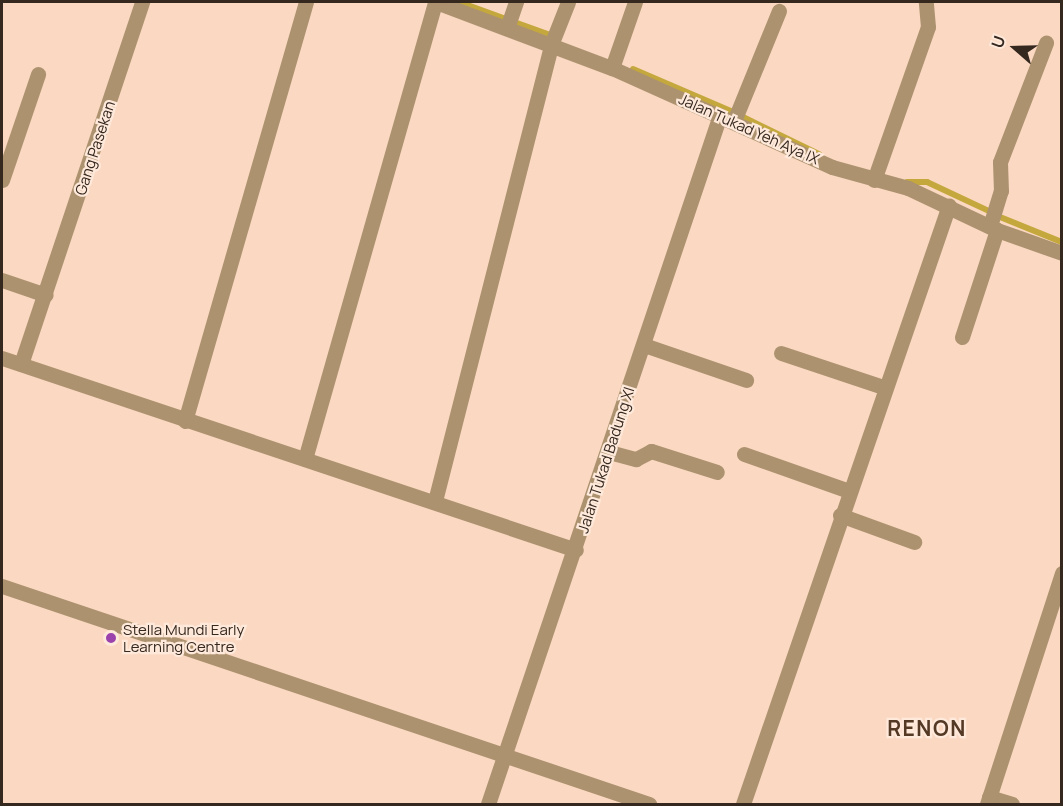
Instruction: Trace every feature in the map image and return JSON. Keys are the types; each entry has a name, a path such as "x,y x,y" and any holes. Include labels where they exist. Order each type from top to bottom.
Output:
{"street":[{"name":"Gang Pasekan","path":"21,364 46,295 142,2"},
{"path":"184,421 306,2"},
{"path":"305,459 436,2"},
{"name":"Jalan Tukad Yeh Aya IX","path":"436,2 612,69 727,118 832,167 908,188 949,205 993,228 1062,253"},
{"path":"507,28 516,2"},
{"path":"435,501 551,45 568,2"},
{"path":"612,69 635,2"},
{"path":"874,180 928,27 926,2"},
{"name":"Jalan Tukad Badung XI","path":"488,804 644,345 727,118 779,11"},
{"path":"962,337 993,228 1001,191 1000,162 1046,43"},
{"path":"2,180 38,74"},
{"path":"743,804 883,387 949,205"},
{"path":"2,280 46,295"},
{"path":"644,345 746,380"},
{"path":"781,353 883,387"},
{"path":"2,358 184,421 435,501 576,550"},
{"path":"609,452 636,459 651,451 717,472"},
{"path":"744,454 849,491"},
{"path":"840,515 914,542"},
{"path":"1012,804 988,801 1062,573"},
{"path":"2,586 505,753 649,804"}],"waterway":[{"path":"459,2 506,19"},
{"path":"517,23 552,36"},
{"path":"633,69 731,111"},
{"path":"741,116 819,154"},
{"path":"907,182 927,182 989,211"},
{"path":"1000,217 1062,242"}],"place":[{"name":"Stella Mundi Early Learning Centre","path":"111,638"}],"district":[{"name":"RENON","path":"927,728"}]}
